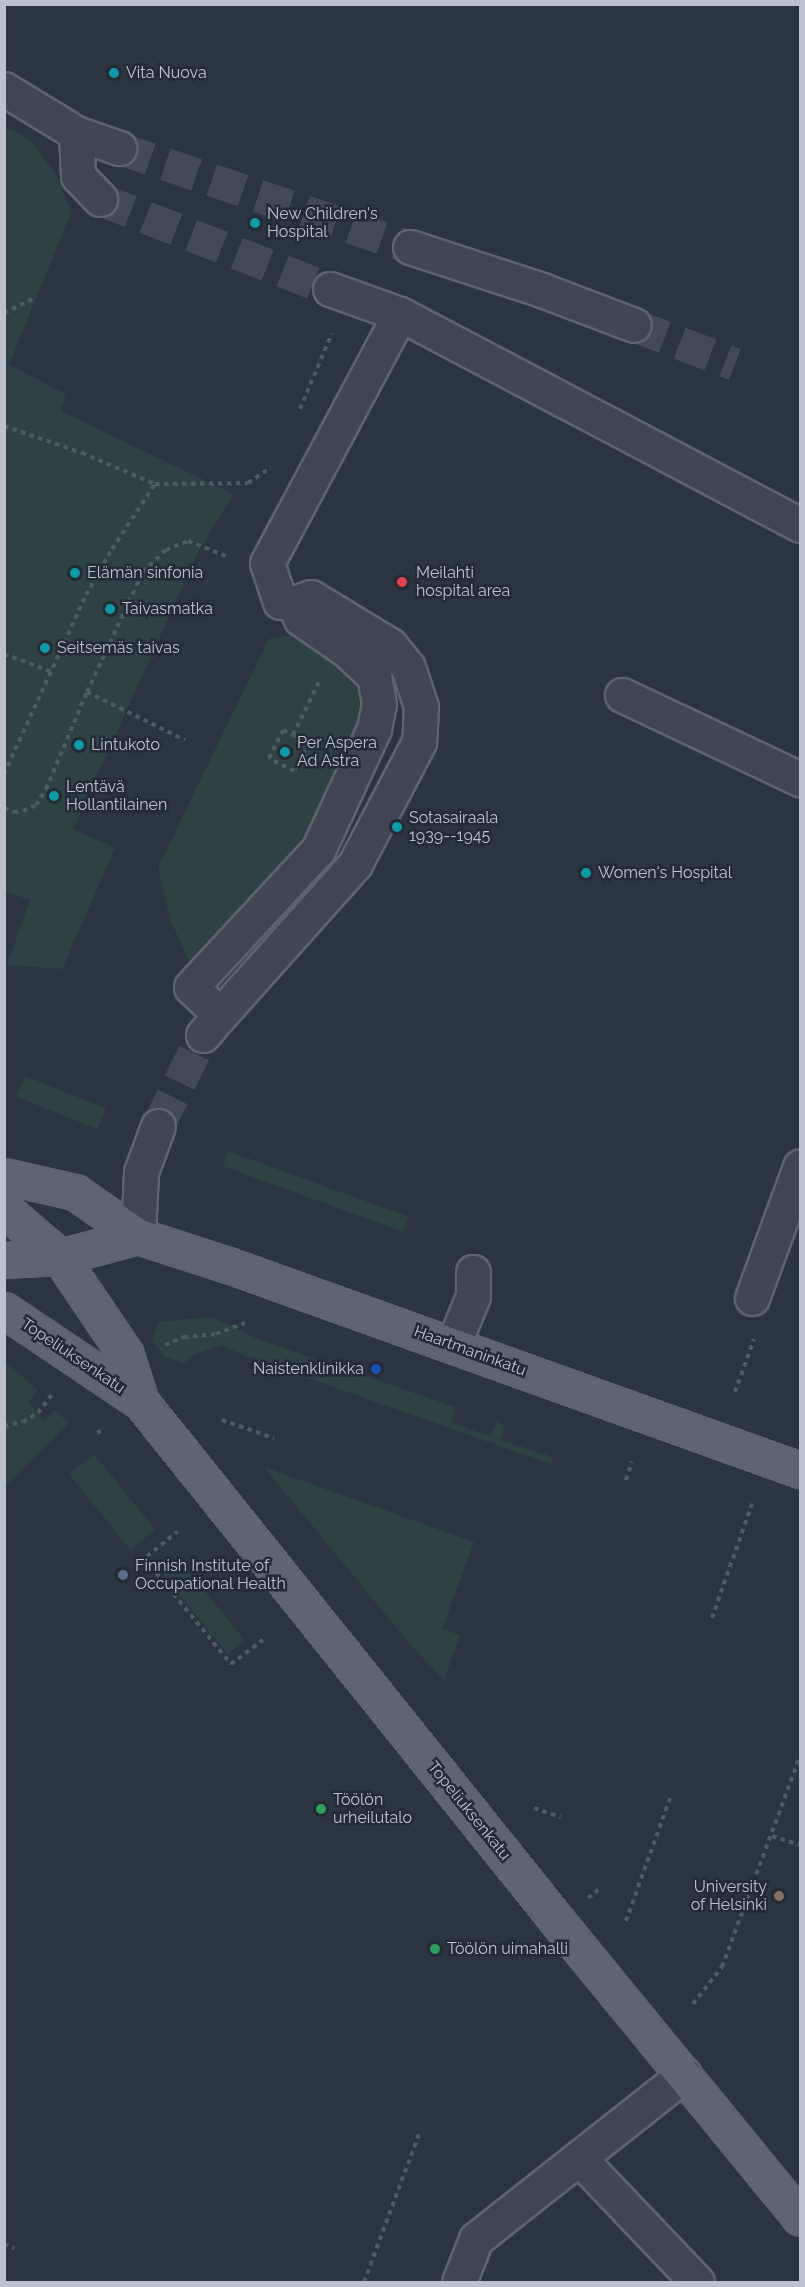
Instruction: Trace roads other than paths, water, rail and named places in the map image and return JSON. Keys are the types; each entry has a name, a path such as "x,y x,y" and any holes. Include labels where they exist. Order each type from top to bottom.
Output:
{"main road":[{"name":"Haartmaninkatu","path":"4,1176 75,1192 138,1236 228,1265 801,1470"},
{"name":"Topeliuksenkatu","path":"4,1209 60,1257 126,1355 141,1402"},
{"path":"4,1260 60,1257 138,1236"},
{"name":"Topeliuksenkatu","path":"4,1310 141,1402 801,2218"}],"street":[{"path":"4,89 76,133 119,148"},
{"path":"76,133 78,176 100,199"},
{"path":"410,247 542,290 634,325"},
{"path":"330,289 400,314 801,525"},
{"path":"280,602 267,563 400,314"},
{"path":"311,597 390,645 408,668 422,707 419,742 355,864 212,1025 191,987 318,850 374,729 379,704 374,676 337,644 301,619 293,603 311,597"},
{"path":"622,695 801,779"},
{"path":"138,1236 141,1172 158,1126"},
{"path":"752,1298 801,1167"},
{"path":"453,1345 473,1296 473,1272"},
{"path":"459,2283 476,2239 684,2075"},
{"path":"579,2158 697,2283"}],"tunnel":[{"path":"119,148 410,247"},
{"path":"100,199 330,289"},
{"path":"634,325 735,364"},
{"path":"158,1126 203,1035"}],"place":[{"name":"Vita Nuova","path":"114,73"},
{"name":"New Children's Hospital","path":"255,223"},
{"name":"Elämän sinfonia","path":"75,573"},
{"name":"Meilahti hospital area","path":"402,582"},
{"name":"Taivasmatka","path":"110,609"},
{"name":"Seitsemäs taivas","path":"45,648"},
{"name":"Lintukoto","path":"79,745"},
{"name":"Per Aspera Ad Astra","path":"285,752"},
{"name":"Lentävä Hollantilainen","path":"54,796"},
{"name":"Sotasairaala 1939--1945","path":"397,827"},
{"name":"Women's Hospital","path":"586,873"},
{"name":"Naistenklinikka","path":"376,1369"},
{"name":"Finnish Institute of Occupational Health","path":"123,1575"},
{"name":"Töölön urheilutalo","path":"321,1809"},
{"name":"University of Helsinki","path":"779,1896"},
{"name":"Töölön uimahalli","path":"435,1949"}]}
